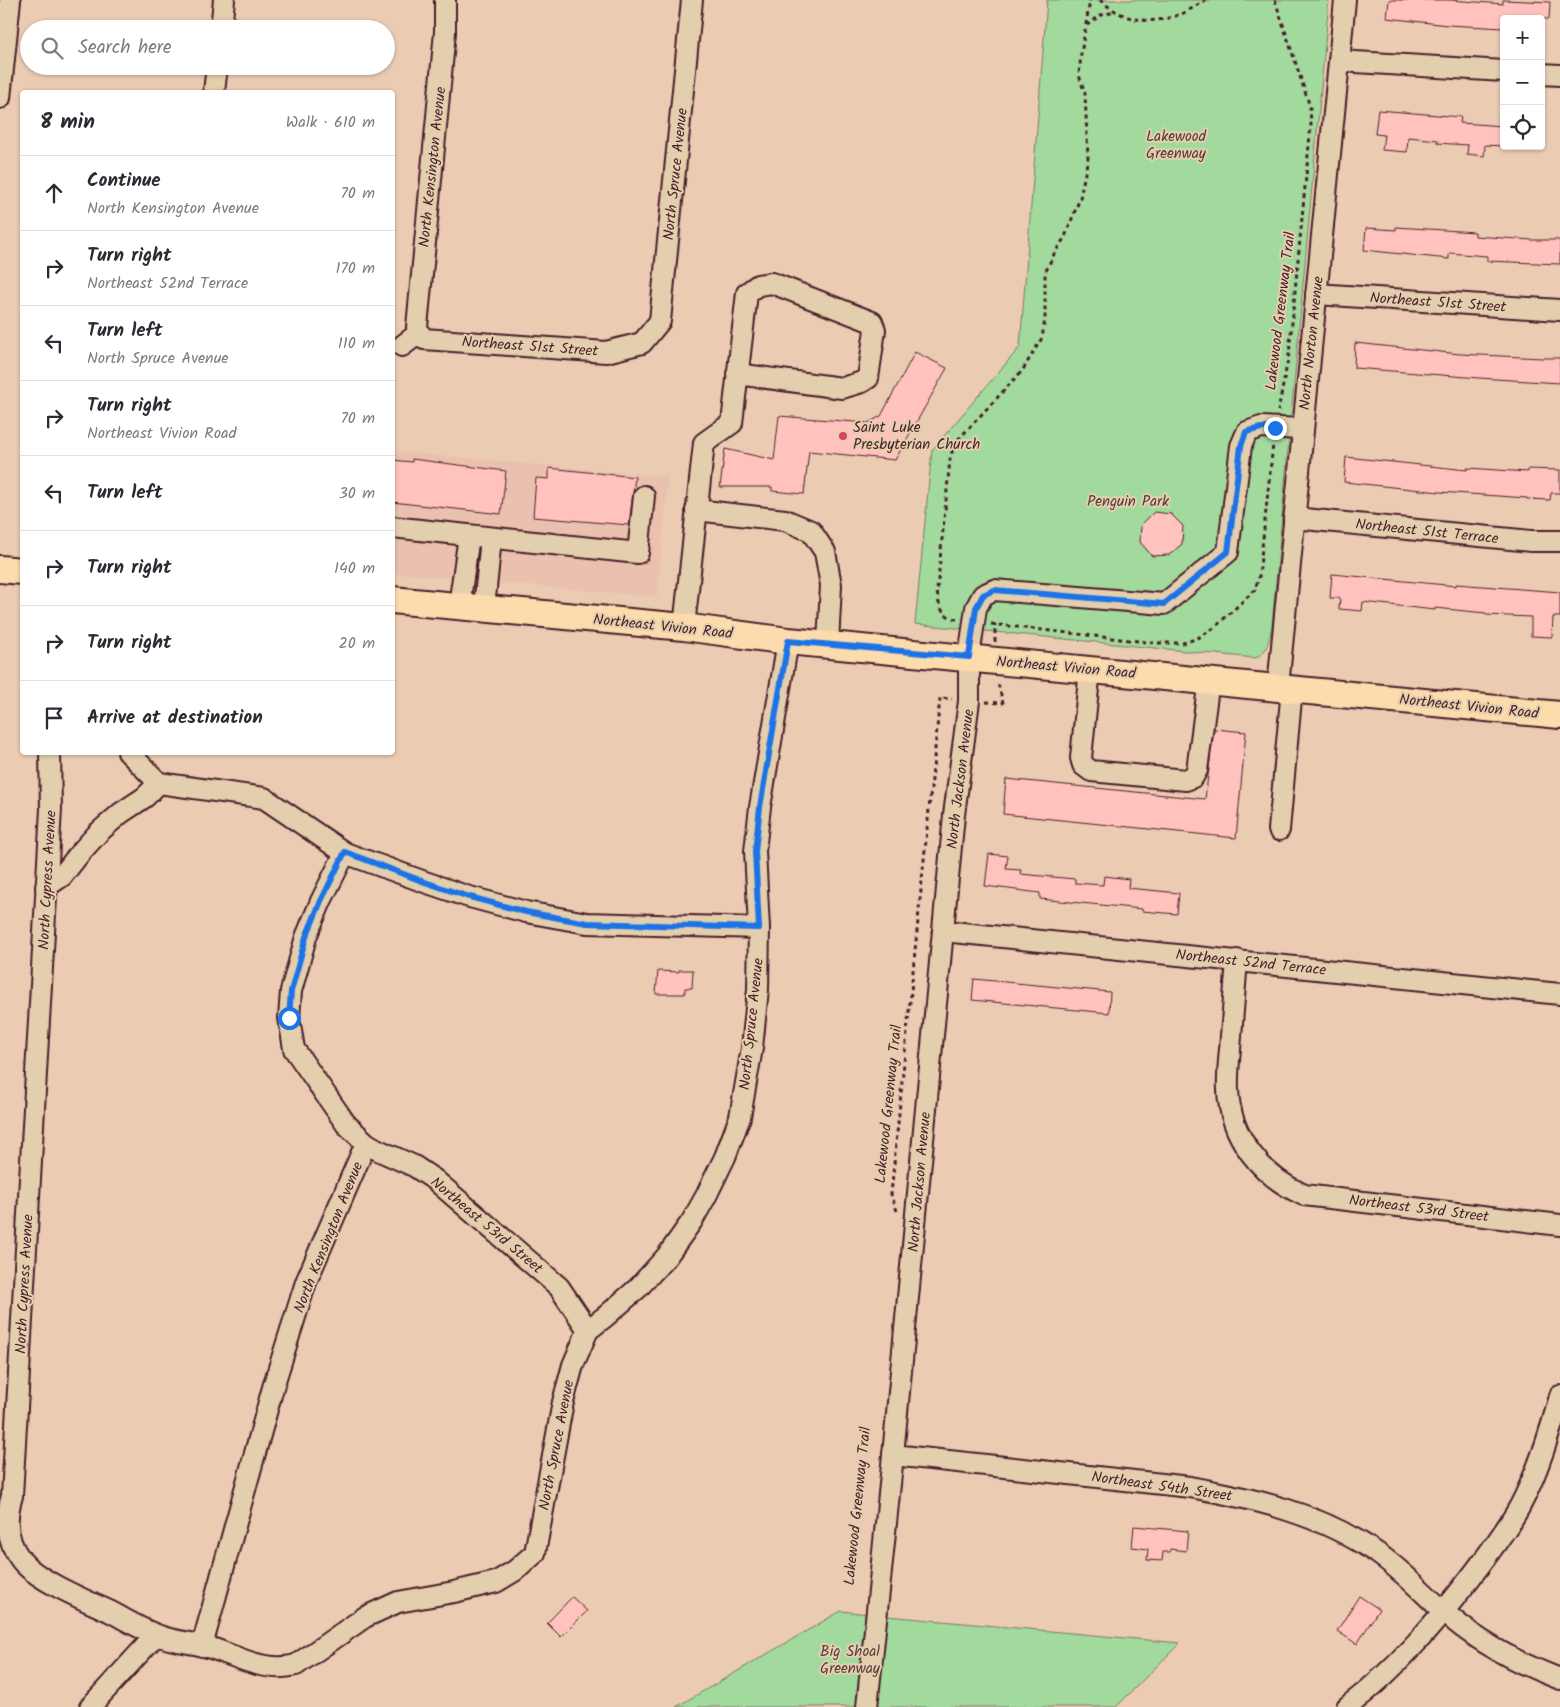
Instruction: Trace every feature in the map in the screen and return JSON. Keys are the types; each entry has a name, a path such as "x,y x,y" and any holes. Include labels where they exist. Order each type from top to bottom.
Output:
{"main road":[{"path":"0,569 20,571"},
{"name":"Northeast Vivion Road","path":"395,600 684,627 788,641 1209,680 1560,716"}],"street":[{"path":"0,98 10,0"},
{"path":"222,20 224,0"},
{"name":"North Kensington Avenue","path":"419,333 416,327 445,32 445,0"},
{"name":"North Spruce Avenue","path":"642,343 660,321 692,0"},
{"name":"North Norton Avenue","path":"1279,830 1294,518 1345,0"},
{"path":"1339,61 1500,71"},
{"path":"1545,74 1560,75"},
{"path":"214,90 216,75"},
{"path":"684,627 704,443 732,423 746,293 758,285 772,283 872,322 874,330 868,378 862,382 842,388 738,374"},
{"name":"Northeast 51st Street","path":"1316,294 1560,310"},
{"path":"402,346 419,333"},
{"name":"Northeast 51st Street","path":"419,333 424,339 606,352 642,343"},
{"name":"North Jackson Avenue","path":"867,1707 954,815 969,700 969,657 976,608 983,595 994,590 1164,604 1228,552 1241,446 1246,432 1261,428 1275,428"},
{"path":"1275,428 1303,430"},
{"path":"395,527 638,554 644,496"},
{"path":"696,510 785,520 811,531 825,552 831,585 828,644"},
{"name":"Northeast 51st Terrace","path":"1294,518 1531,541 1560,541"},
{"path":"469,536 471,607"},
{"path":"471,607 491,538"},
{"name":"North Spruce Avenue","path":"202,1646 251,1664 285,1667 296,1665 365,1617 398,1602 496,1582 516,1570 535,1553 563,1402 573,1365 588,1330 638,1288 667,1256 692,1221 725,1157 740,1117 752,1048 758,988 759,928 756,842 760,807 788,641"},
{"path":"1090,669 1081,758 1083,765 1091,771 1186,780 1193,777 1197,770 1209,680"},
{"name":"North Cypress Avenue","path":"50,755 51,810 12,1486 7,1518 8,1529 15,1551 21,1561 38,1576 156,1635 202,1646"},
{"path":"131,755 159,784 264,798 345,852 466,896 526,912 587,923 759,928"},
{"path":"46,887 62,876 99,832 159,784"},
{"name":"North Kensington Avenue","path":"202,1646 274,1384 306,1282 366,1143 346,1124 294,1049 289,1018 291,991 306,937 345,852"},
{"name":"Northeast 52nd Terrace","path":"943,932 1237,960 1560,994"},
{"name":"Northeast 53rd Street","path":"1237,960 1228,1077 1229,1102 1236,1126 1247,1148 1266,1170 1281,1183 1304,1195 1560,1225"},
{"name":"Northeast 53rd Street","path":"366,1143 414,1166 435,1180 559,1287 588,1330"},
{"path":"1347,1707 1358,1699 1410,1649 1444,1612 1492,1548 1520,1506 1548,1436 1560,1396"},
{"name":"Northeast 54th Street","path":"893,1455 1190,1487 1234,1495 1321,1521 1378,1553 1408,1577 1444,1612 1473,1635 1502,1654 1533,1669 1560,1679"},
{"path":"90,1707 156,1635"}],"path":[{"path":"974,622 953,618 944,614 938,604 937,590 950,460 954,444 1022,371 1042,338 1045,319 1045,273 1065,237 1080,198 1088,158 1085,94 1079,75 1090,0"},
{"path":"1100,0 1116,12 1136,20 1154,20 1178,15 1206,0"},
{"name":"Lakewood Greenway Trail","path":"995,624 1155,643 1183,643 1198,638 1214,628 1254,590 1259,576 1275,428 1289,354 1311,124 1310,108 1275,0"},
{"path":"1086,25 1101,15 1116,12"},
{"path":"990,702 1003,703 1000,696"},
{"name":"Lakewood Greenway Trail","path":"898,1214 890,1194 940,698 957,699"}],"shaded area":[{"path":"395,451 668,477 657,597 395,573"}],"green space":[{"path":"1047,0 1329,0 1272,625 1266,648 1255,658 915,624 932,450 1020,347"},
{"name":"Big Shoal Greenway","path":"841,1611 1180,1643 1116,1707 676,1707"}],"building":[{"path":"1389,0 1450,0 1503,4 1503,0 1550,2 1549,19 1545,19 1545,15 1500,15 1500,28 1448,25 1387,18"},
{"path":"1378,110 1461,117 1460,123 1500,126 1500,146 1485,145 1484,156 1467,154 1468,145 1437,143 1438,140 1408,137 1407,152 1382,150 1384,135 1375,134"},
{"path":"1396,227 1475,232 1475,236 1560,240 1560,264 1487,261 1487,256 1449,253 1449,259 1364,250 1366,228 1396,230"},
{"path":"1355,343 1460,354 1560,358 1560,383 1354,368"},
{"name":"Saint Luke Presbyterian Church","path":"915,352 947,368 895,460 809,451 804,494 772,491 772,487 720,487 725,449 774,460 779,416 868,423 881,416"},
{"path":"1346,457 1467,470 1467,468 1528,472 1528,469 1560,470 1560,493 1551,493 1550,500 1527,499 1344,482"},
{"path":"412,459 506,471 501,514 395,502 395,460 412,462"},
{"path":"549,468 635,477 629,525 533,517 536,478 549,479"},
{"path":"1154,512 1171,514 1183,526 1182,544 1169,555 1152,556 1140,542 1141,525"},
{"path":"1332,574 1456,586 1456,584 1560,592 1560,617 1553,617 1552,637 1531,636 1531,617 1486,615 1486,613 1435,608 1435,610 1363,602 1362,611 1339,609 1340,598 1330,598"},
{"path":"1214,729 1246,732 1236,838 1003,814 1006,779 1205,799"},
{"path":"989,854 1008,856 1006,869 1021,870 1020,874 1075,879 1075,883 1103,885 1104,876 1129,879 1128,888 1179,893 1177,914 1040,899 1040,893 985,886"},
{"path":"679,970 693,970 692,988 685,988 685,994 656,994 658,971 679,972"},
{"path":"974,979 1110,992 1109,1013 972,1000"},
{"path":"1134,1526 1188,1531 1186,1551 1170,1549 1170,1552 1163,1552 1162,1561 1147,1560 1148,1549 1132,1547"},
{"path":"1359,1596 1379,1609 1357,1644 1337,1631"},
{"path":"572,1597 587,1611 561,1637 547,1623"}],"place":[{"name":"Saint Luke Presbyterian Church","path":"843,436"}],"route":[{"path":"289,1018 291,991 306,937 345,852 466,896 526,912 587,923 759,928 755,851 760,807 788,641 969,657 976,608 983,595 994,590 1164,604 1228,552 1241,446 1246,432 1261,428 1275,428"}],"park label":[{"name":"Lakewood Greenway","path":"1176,144"},
{"name":"Penguin Park","path":"1128,501"}]}
